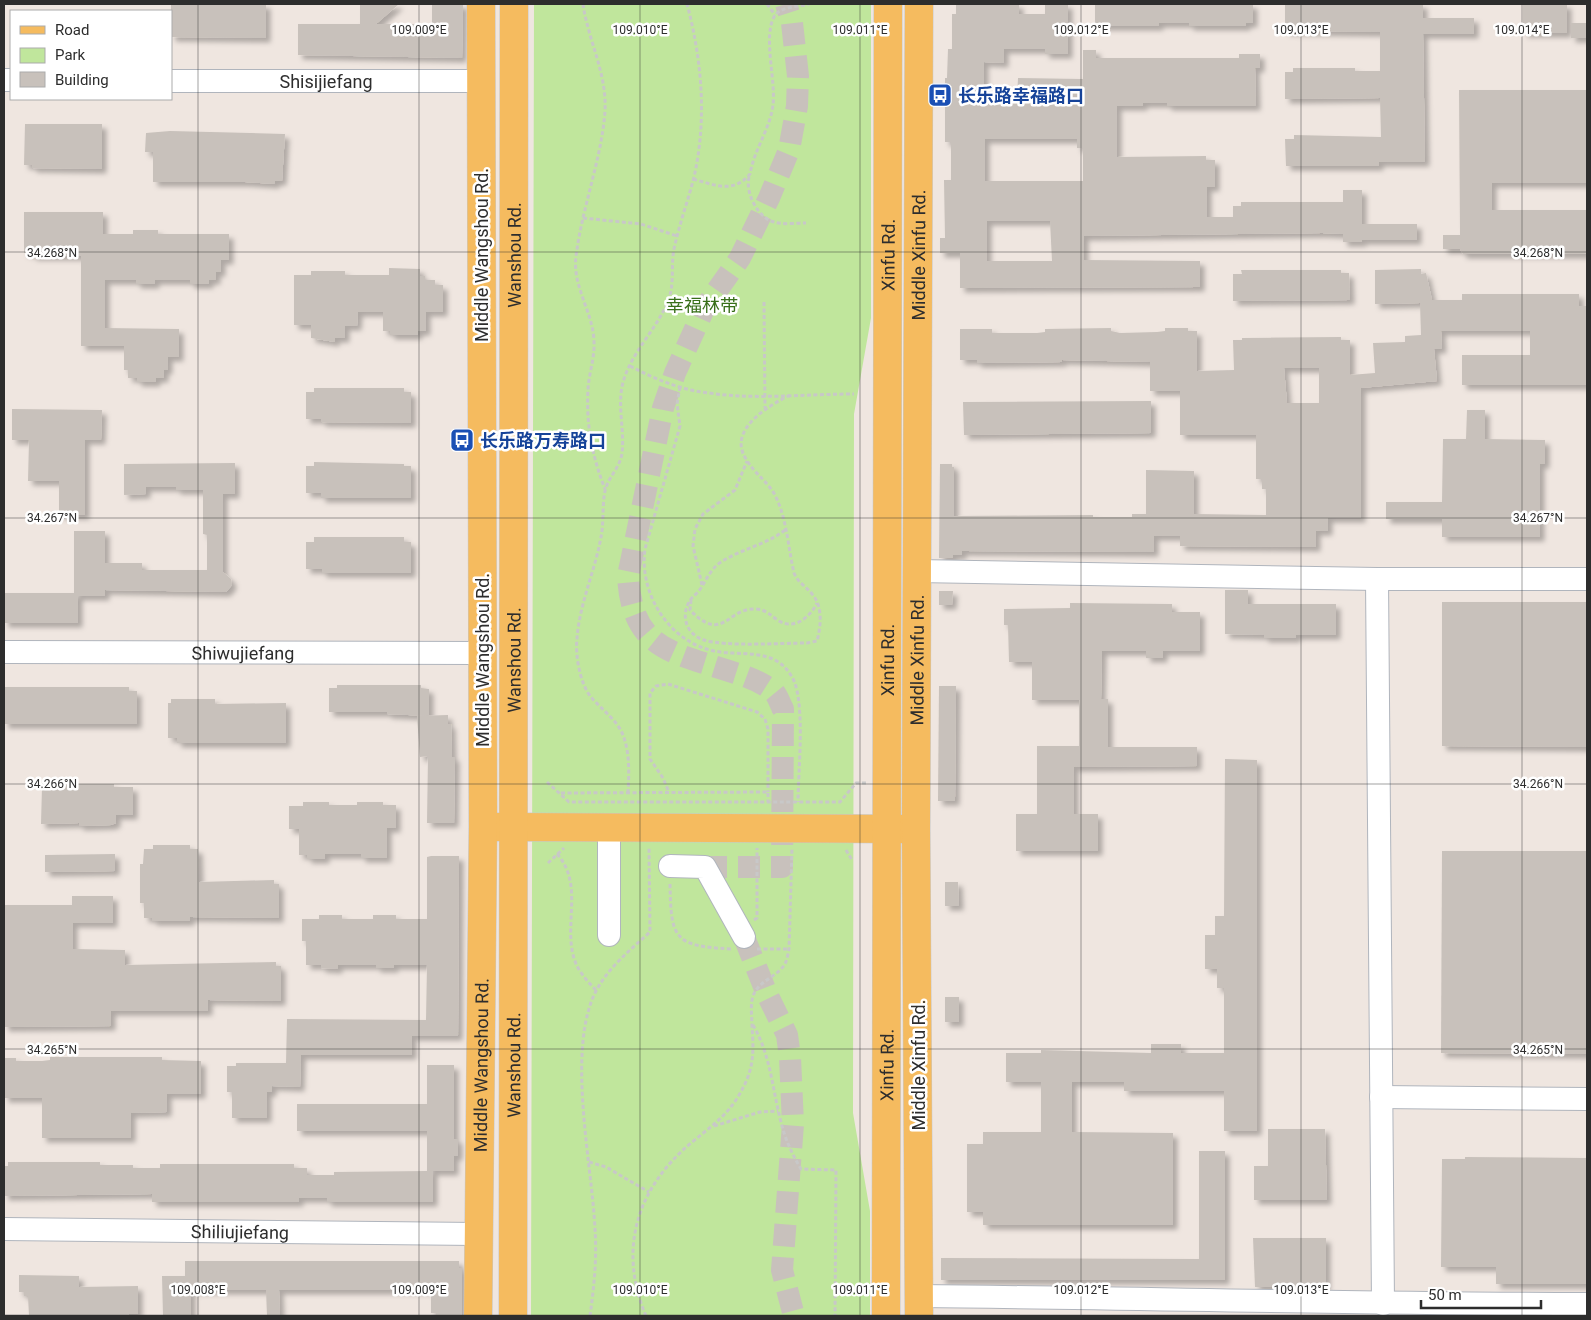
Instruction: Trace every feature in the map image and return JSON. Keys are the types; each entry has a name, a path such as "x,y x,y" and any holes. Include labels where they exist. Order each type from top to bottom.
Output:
{"main road":[{"name":"Middle Wangshou Rd.","path":"478,1316 477,1234 483,827 481,4"},
{"name":"Wanshou Rd.","path":"513,1316 514,4"},
{"name":"Xinfu Rd.","path":"886,1316 888,4"},
{"name":"Middle Xinfu Rd.","path":"919,1306 919,1039 916,829 920,4"},
{"path":"482,491 514,307"},
{"path":"483,827 916,829"},
{"path":"480,982 514,1096"},
{"path":"886,1262 919,1039"}],"street":[{"name":"Shisijiefang","path":"172,81 481,81"},
{"path":"917,571 1377,579 1587,579"},
{"path":"1377,579 1383,1304"},
{"name":"Shiwujiefang","path":"4,652 482,653"},
{"path":"609,827 609,935"},
{"path":"670,866 705,867 746,945"},
{"path":"1381,1097 1587,1099"},
{"name":"Shiliujiefang","path":"4,1229 477,1234"},
{"path":"919,1306 1244,1308 1383,1304 1587,1304"}],"path":[{"path":"583,4 602,75 605,111 602,135 583,218 576,258 576,272 594,340 588,389 590,444 605,490"},
{"path":"628,793 627,752 624,736 616,722 589,695 577,657 576,639 582,601 601,537 605,490 610,477 618,466 622,454 621,397 624,379 663,311 670,294 673,252 693,179 700,137 701,107 699,66 687,4"},
{"path":"767,4 775,15"},
{"path":"806,222 774,222 763,217 756,208 749,188 750,174 773,104 770,53 772,23 775,15 782,9 809,4"},
{"path":"693,179 726,188 745,180 750,174"},
{"path":"583,218 641,224 677,236"},
{"path":"764,302 765,409"},
{"path":"630,366 665,382 709,393 765,395 854,394"},
{"path":"680,387 677,404 680,426 645,549 644,570 647,584 659,612 679,635 710,650 764,655 778,660 787,668 798,690 798,802"},
{"path":"785,530 775,538 720,563 708,575 691,599 685,612 686,623 690,631 704,640 724,642 807,643 817,641 820,613 813,594 797,580 785,530 783,513 775,495 766,481 747,461 741,447 742,436 765,409 790,395"},
{"path":"702,586 693,546 695,529 703,514 735,490 747,461"},
{"path":"691,599 690,610 708,624 724,624 746,610 754,609 763,610 786,624 796,623 809,616 817,603"},
{"path":"668,790 663,778 650,759 650,693 656,686 668,684 757,712 765,719 768,730 768,802"},
{"path":"547,782 569,802 840,802 856,783 887,783"},
{"path":"560,793 768,792"},
{"path":"590,1316 596,1270 596,1237 589,1162 582,1044 585,1023 596,990 615,964 650,932 649,845"},
{"path":"757,845 757,918"},
{"path":"712,1128 738,1096 751,1071 754,1053 751,1004 753,993 784,964 789,950 792,845"},
{"path":"557,854 564,862 572,882 572,944 577,966 596,990"},
{"path":"670,866 671,919 674,929 684,939 701,946 746,945 789,950"},
{"path":"752,1025 762,1041 769,1060 778,1111 790,1149 801,1169 836,1170 835,1316"},
{"path":"639,1316 646,1315 634,1280 632,1255 636,1228 650,1192 666,1166 690,1143 712,1128 760,1112 778,1111"},
{"path":"589,1162 606,1167 650,1192"}],"green space":[{"name":"幸福林带","path":"534,4 871,4 871,318 854,414 853,1113 870,1211 870,1316 531,1316"}],"building":[{"path":"171,4 266,4 266,38 172,37"},
{"path":"360,4 399,4 376,24 432,24 432,4 463,4 462,58 298,55 298,24 360,24"},
{"path":"956,4 1019,4 1019,14 1045,14 1045,4 1068,4 1068,54 1045,54 1045,49 1004,49 1004,63 984,62 984,99 1017,99 1018,78 1083,79 1083,50 1096,50 1096,58 1239,58 1239,54 1260,54 1260,68 1255,68 1256,106 1167,106 1167,103 1143,103 1143,106 1117,106 1117,157 1206,156 1206,160 1215,160 1215,187 1207,187 1207,217 1233,217 1233,206 1241,206 1241,202 1343,202 1343,190 1362,190 1362,224 1417,224 1417,240 1343,242 1343,234 1322,233 1084,236 1084,260 1200,261 1200,287 960,288 960,253 940,253 940,238 945,238 944,180 951,180 951,142 945,142 945,78 947,78 948,49 952,49 952,14 956,14","holes":["985,139 1077,139 1077,148 1083,148 1083,181 985,181","987,221 1050,221 1052,261 987,261"]},
{"path":"1095,4 1253,4 1253,23 1246,23 1246,26 1189,26 1189,23 1159,23 1159,26 1102,26 1102,23 1095,23"},
{"path":"1285,4 1423,4 1423,18 1474,18 1474,34 1423,34 1425,162 1379,162 1379,166 1286,166 1285,139 1294,139 1294,135 1381,137 1380,98 1285,99 1285,72 1293,72 1293,68 1355,68 1355,71 1380,71 1380,32 1285,31"},
{"path":"1523,4 1567,4 1567,33 1523,33"},
{"path":"1571,23 1587,23 1587,38 1571,38"},
{"path":"1459,90 1587,90 1587,183 1492,183 1492,210 1587,210 1587,254 1463,254 1460,249 1443,249 1443,235 1460,235"},
{"path":"25,124 102,124 102,169 32,168 32,165 24,165"},
{"path":"170,131 285,134 282,181 275,181 275,184 245,182 153,182 153,152 145,152 146,133"},
{"path":"24,212 103,212 103,234 133,234 133,230 158,230 158,234 229,234 229,260 221,260 221,272 216,272 216,280 209,280 209,284 190,284 190,280 155,280 155,284 136,284 136,280 105,280 105,328 179,329 179,357 168,357 168,370 164,370 164,378 156,378 156,382 137,382 137,378 128,378 128,370 124,370 124,346 81,346 81,256 32,256 32,253 24,253"},
{"path":"389,268 420,269 420,276 425,276 425,280 435,280 435,285 443,285 443,312 426,312 426,331 418,331 418,335 390,335 390,331 383,331 383,312 358,312 357,326 345,326 345,338 335,338 335,342 311,338 311,325 294,325 294,275 311,275 311,271 345,271 345,275 389,275"},
{"path":"1421,269 1421,274 1426,273 1432,300 1462,300 1462,294 1579,294 1579,306 1587,306 1587,385 1462,385 1462,355 1530,355 1530,331 1441,331 1442,349 1434,349 1437,381 1361,388 1361,518 1328,518 1328,531 1316,531 1316,547 1180,546 1180,536 1154,536 1154,552 962,551 962,555 953,555 953,558 939,558 940,464 952,464 952,467 954,467 954,516 1093,515 1093,517 1132,517 1132,514 1146,514 1146,470 1194,471 1194,514 1266,515 1266,489 1262,489 1262,479 1256,479 1256,435 1180,435 1180,391 1150,391 1150,362 1062,360 1062,362 977,363 977,360 960,360 960,329 992,329 992,333 1037,333 1045,332 1045,329 1111,328 1111,331 1120,333 1157,332 1165,331 1165,328 1188,328 1188,331 1197,331 1197,371 1234,370 1233,340 1242,340 1242,338 1341,337 1341,340 1350,340 1350,375 1375,373 1373,343 1405,342 1405,336 1421,335 1420,303 1375,304 1375,270","holes":["1284,368 1319,368 1319,403 1287,403"]},
{"path":"1241,270 1341,270 1341,273 1349,273 1350,300 1233,301 1233,274 1242,274"},
{"path":"314,388 404,388 404,392 411,392 411,423 321,422 321,419 306,419 306,392 314,392"},
{"path":"1151,401 1151,433 964,435 963,402"},
{"path":"12,409 102,410 101,440 85,440 85,515 59,515 59,481 28,481 29,440 12,440"},
{"path":"1467,410 1485,410 1485,439 1545,440 1545,464 1540,464 1540,537 1442,537 1442,519 1386,519 1386,502 1442,502 1443,439 1466,439"},
{"path":"314,462 404,464 404,466 411,466 411,498 321,498 321,493 306,493 306,466 314,466"},
{"path":"235,463 235,494 223,494 223,572 231,579 232,585 226,592 105,590 105,596 78,596 78,623 4,623 4,593 74,593 74,531 105,531 105,563 142,563 142,570 207,570 207,535 203,534 203,490 176,490 176,487 146,487 146,494 124,495 124,464"},
{"path":"314,537 404,537 404,542 411,542 411,573 322,573 322,569 306,569 306,542 314,542"},
{"path":"1225,590 1248,590 1248,604 1336,604 1336,635 1296,635 1296,638 1264,638 1264,635 1225,634"},
{"path":"939,591 953,591 952,605 939,605"},
{"path":"1442,602 1587,602 1587,747 1442,746"},
{"path":"1070,603 1172,604 1172,612 1200,612 1200,651 1163,651 1163,658 1146,658 1146,651 1102,651 1101,699 1108,699 1108,747 1197,747 1197,766 1074,767 1074,814 1098,814 1098,851 1016,851 1016,814 1037,814 1037,746 1079,746 1079,700 1032,700 1032,662 1009,662 1008,625 1004,625 1004,609 1070,608"},
{"path":"337,685 421,685 421,688 429,689 429,716 387,714 387,712 329,712 329,688 337,688"},
{"path":"939,686 956,686 955,801 938,801"},
{"path":"4,687 129,687 129,691 137,691 137,724 4,724"},
{"path":"171,699 215,699 215,704 286,703 286,743 177,743 177,738 168,738 168,703 171,703"},
{"path":"448,715 448,724 451,724 452,757 455,757 454,823 427,823 428,756 420,757 417,716"},
{"path":"1225,759 1257,760 1257,1131 1224,1131 1224,1091 1124,1091 1124,1082 1072,1082 1072,1132 1173,1133 1173,1225 983,1225 983,1212 967,1212 967,1144 983,1144 983,1132 1041,1132 1041,1082 1006,1082 1006,1053 1041,1053 1041,1050 1151,1053 1151,1044 1181,1044 1181,1053 1224,1053 1224,988 1217,988 1217,969 1205,969 1205,935 1215,935 1215,916 1224,916"},
{"path":"62,784 114,784 114,787 133,787 133,815 116,815 116,823 111,825 79,826 79,823 41,824 42,787 62,787"},
{"path":"303,802 329,802 329,805 357,805 357,802 383,802 383,805 396,805 396,828 387,828 387,858 361,858 361,854 325,854 325,859 307,859 307,855 299,855 299,829 289,829 289,806 303,806"},
{"path":"153,845 190,845 190,849 198,849 199,882 274,880 274,884 279,884 279,918 190,917 190,921 152,921 152,918 144,918 144,903 140,903 140,864 143,864 144,849 153,849"},
{"path":"1442,851 1587,851 1587,1054 1441,1053"},
{"path":"115,854 115,871 45,872 45,855"},
{"path":"459,856 458,1036 412,1036 412,1055 301,1055 300,1087 272,1086 272,1092 267,1092 267,1118 232,1118 232,1092 227,1092 227,1066 236,1066 236,1063 286,1063 287,1019 426,1020 427,965 394,965 394,968 376,968 376,965 338,965 338,969 321,968 321,965 306,965 306,941 302,941 302,919 319,919 319,915 342,915 342,919 373,919 373,915 396,915 396,919 427,919 427,857"},
{"path":"945,882 958,882 959,906 945,906"},
{"path":"72,896 113,896 113,923 73,923 73,949 125,950 125,965 276,962 276,966 281,966 281,1001 208,1000 208,1011 111,1011 111,1026 4,1027 4,905 72,905"},
{"path":"945,997 959,997 959,1022 945,1022"},
{"path":"50,1057 162,1057 162,1060 201,1061 201,1094 167,1094 167,1112 131,1113 131,1138 42,1138 42,1098 4,1098 4,1058 16,1058 16,1061 42,1061 50,1060"},
{"path":"427,1065 454,1065 454,1139 458,1139 458,1156 454,1156 454,1171 433,1171 433,1202 327,1202 327,1198 299,1198 299,1202 152,1202 152,1194 4,1196 4,1166 8,1166 8,1162 100,1162 100,1165 133,1165 133,1168 160,1168 160,1164 294,1164 294,1168 307,1168 307,1175 334,1175 334,1172 427,1171 427,1131 297,1131 297,1104 427,1104"},
{"path":"1268,1129 1325,1129 1327,1200 1254,1200 1254,1166 1268,1166"},
{"path":"1199,1151 1225,1151 1225,1280 941,1280 941,1258 1199,1259"},
{"path":"1465,1157 1587,1158 1587,1284 1496,1284 1496,1267 1441,1267 1442,1159 1465,1159"},
{"path":"1253,1238 1326,1238 1326,1287 1255,1287"},
{"path":"185,1261 459,1261 459,1268 462,1268 462,1313 461,1316 436,1316 436,1313 431,1313 431,1290 279,1290 280,1316 267,1316 266,1290 191,1290 191,1316 163,1316 162,1276 185,1276"},
{"path":"19,1275 79,1276 79,1287 138,1286 138,1314 129,1314 129,1316 29,1316 28,1296 24,1296 24,1292 19,1292"}],"tunnel":[{"path":"705,867 782,867 783,709 777,696 769,688 741,675 672,652 646,633 637,619 631,600 628,576 663,408 675,373 704,309 740,258 769,198 789,150 797,106 798,76 792,23 786,4"},
{"path":"744,937 767,994 787,1035 790,1057 793,1124 782,1270 794,1316"}],"place":[{"name":"长乐路幸福路口","path":"940,95"},
{"name":"长乐路万寿路口","path":"462,440"}]}
